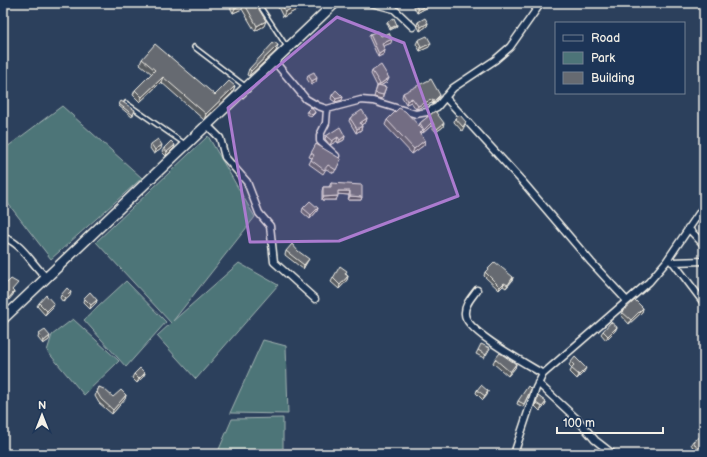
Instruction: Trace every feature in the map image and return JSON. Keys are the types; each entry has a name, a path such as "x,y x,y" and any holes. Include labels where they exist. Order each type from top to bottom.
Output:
{"street":[{"path":"3,319 335,3"},
{"path":"371,3 394,9 413,27"},
{"path":"274,61 306,99 318,106 327,109 361,100 373,101 416,114 427,112 437,107 453,88 495,60 510,47 541,3"},
{"path":"445,97 522,180 590,262 627,301"},
{"path":"327,109 326,123 320,135 320,141 336,156"},
{"path":"207,125 221,141 225,157 247,182 259,213 270,226 274,262 315,299"},
{"path":"514,454 538,383 543,374 649,282 666,262 704,206"},
{"path":"688,228 704,245"},
{"path":"3,237 23,249 30,262 46,277"},
{"path":"666,262 704,261"},
{"path":"673,262 704,303"},
{"path":"477,290 467,305 465,314 467,322 477,332 543,374"},
{"path":"538,383 579,421 595,440 613,454"}],"lane":[{"path":"258,3 288,49"},
{"path":"194,48 246,87"},
{"path":"126,103 186,144"}],"highlighted area":[{"path":"337,17 404,43 458,196 339,241 250,242 228,108"}],"green space":[{"path":"62,106 142,178 51,259 3,197 3,150"},
{"path":"208,136 255,217 173,321 239,263 278,285 196,379 157,336 171,323 96,242"},
{"path":"126,281 166,322 126,367 84,320"},
{"path":"73,319 119,361 84,395 47,351 52,335"},
{"path":"263,340 286,346 288,414 230,413"},
{"path":"283,418 283,454 217,454 232,419"}],"building":[{"path":"233,3 244,3 235,8"},
{"path":"244,3 255,3 266,21 257,26"},
{"path":"281,3 301,3 285,12"},
{"path":"415,3 430,3 418,10"},
{"path":"394,18 397,25 391,28 387,22"},
{"path":"425,18 428,23 421,27 418,22"},
{"path":"378,31 381,36 389,33 392,39 382,44 385,50 379,54 370,34"},
{"path":"427,36 431,43 421,48 418,40"},
{"path":"274,42 278,45 251,71 249,69"},
{"path":"155,44 215,95 229,81 235,86 206,114 163,77 142,97 135,90 155,70 142,59"},
{"path":"381,65 389,78 380,84 372,71"},
{"path":"314,72 317,78 312,81 308,75"},
{"path":"431,79 440,95 434,101 433,99 418,106 412,98 407,101 403,93"},
{"path":"378,85 386,87 383,95 375,93"},
{"path":"336,90 343,97 336,99 332,95"},
{"path":"121,101 135,110 133,115 119,104"},
{"path":"311,107 315,112 312,115 307,111"},
{"path":"399,108 405,111 423,130 420,133 425,140 414,149 387,120"},
{"path":"362,110 367,118 360,123 362,126 357,129 350,118"},
{"path":"435,111 444,123 437,129 432,122 424,130 420,123"},
{"path":"460,115 466,122 463,127 455,118"},
{"path":"340,127 345,136 340,140 338,137 332,141 326,136"},
{"path":"158,139 162,145 155,150 151,144"},
{"path":"171,141 175,145 167,152 164,148"},
{"path":"316,144 341,159 336,170 328,165 324,170 311,160 314,155 311,153"},
{"path":"331,183 362,185 362,197 350,196 350,191 338,191 338,196 323,197 323,187 331,187"},
{"path":"310,201 318,208 311,215 303,208"},
{"path":"292,244 298,251 309,259 304,265 286,251"},
{"path":"495,262 513,277 508,285 504,283 500,287 485,272"},
{"path":"340,266 347,271 345,274 348,276 340,285 333,278"},
{"path":"11,279 18,283 12,290 14,292 3,305 3,287"},
{"path":"67,288 71,292 65,298 61,295"},
{"path":"90,292 97,300 91,305 84,298"},
{"path":"46,295 54,304 47,311 39,303"},
{"path":"635,300 643,308 631,320 622,312"},
{"path":"611,322 617,327 608,336 603,331"},
{"path":"45,330 50,336 44,341 39,334"},
{"path":"481,344 490,348 486,355 478,350"},
{"path":"500,353 516,364 510,372 495,359"},
{"path":"575,357 586,368 579,375 571,368 574,365 571,362"},
{"path":"140,368 145,373 139,379 134,374"},
{"path":"481,385 488,391 485,396 477,390"},
{"path":"528,386 531,389 524,404 518,401"},
{"path":"99,387 104,389 113,397 121,390 126,395 113,410 101,399 97,392"},
{"path":"538,396 546,402 542,407 536,403"},
{"path":"702,436 704,446 698,450 693,441"},
{"path":"657,449 660,454 647,454"}]}
